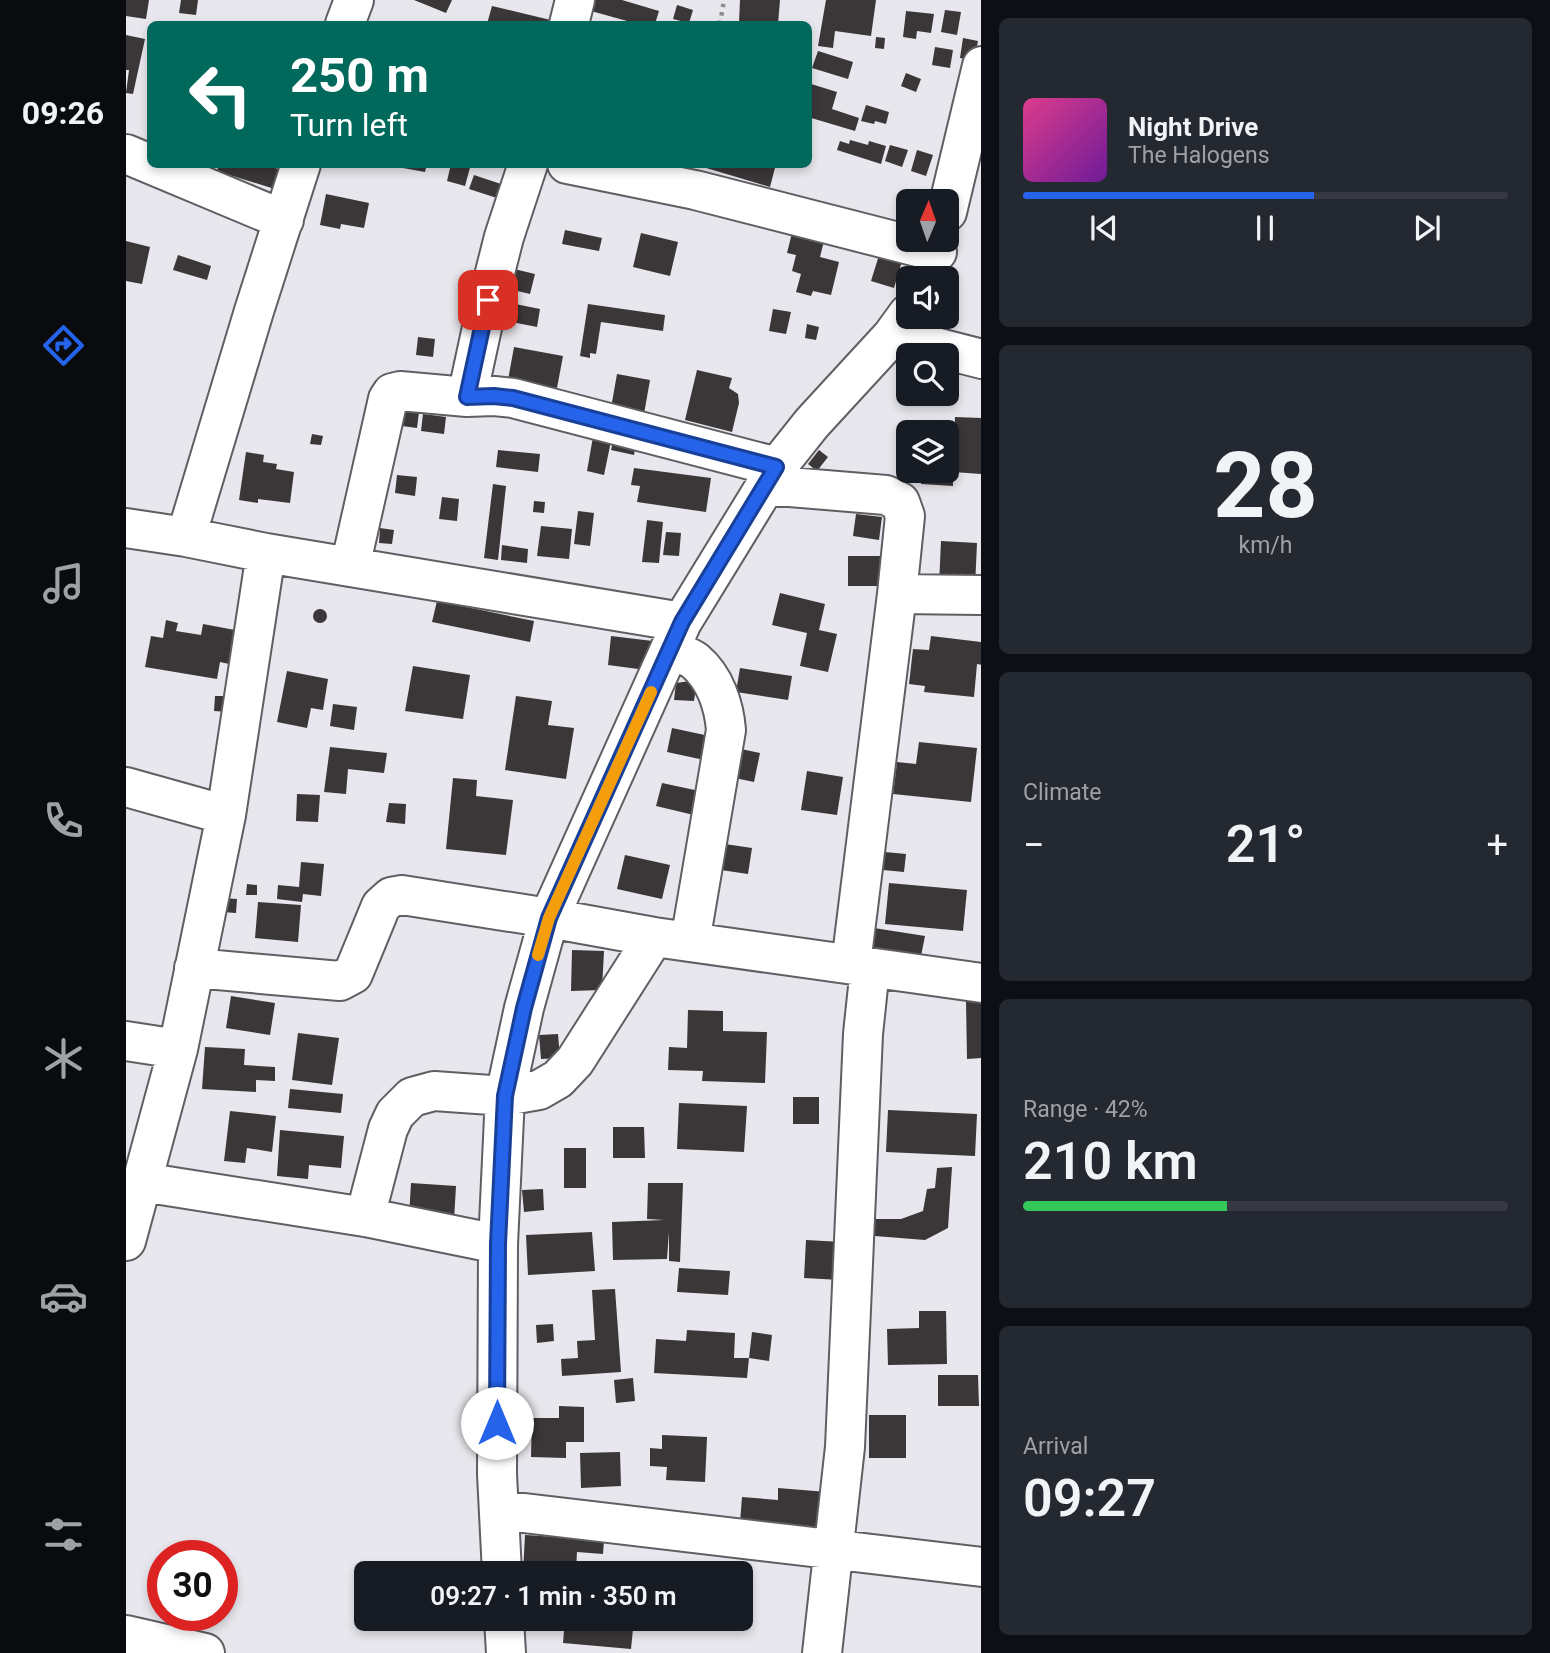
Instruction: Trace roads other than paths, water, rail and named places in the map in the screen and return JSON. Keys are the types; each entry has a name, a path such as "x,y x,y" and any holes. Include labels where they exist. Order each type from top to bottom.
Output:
{"street":[{"path":"346,21 354,0"},
{"path":"570,21 575,0"},
{"path":"952,189 981,66"},
{"path":"126,154 147,163"},
{"path":"160,168 284,220"},
{"path":"186,537 300,168"},
{"path":"467,397 504,237 527,168"},
{"path":"587,168 695,190 935,257"},
{"path":"501,1561 497,1474 498,1244 505,1096 524,1008 549,918 676,636 771,476 812,423 896,329"},
{"path":"910,329 981,359"},
{"path":"350,567 388,399 392,393 400,391 513,398 771,476 886,495 900,502 905,516 861,966 863,1034 845,1447 822,1653"},
{"path":"126,528 350,567 676,636 717,691 725,715 726,730 672,939 558,1079 539,1090 505,1096 435,1091 412,1097 395,1114 388,1129 365,1217"},
{"path":"126,1241 178,1049 226,815 267,553"},
{"path":"897,594 981,595"},
{"path":"126,787 226,815"},
{"path":"194,968 340,981 354,974 381,906 391,897 402,895 672,939 981,983"},
{"path":"126,1041 178,1049"},
{"path":"142,1182 365,1217 498,1244"},
{"path":"499,1510 981,1567"},
{"path":"505,1631 506,1653"},
{"path":"126,1635 205,1653"}]}
